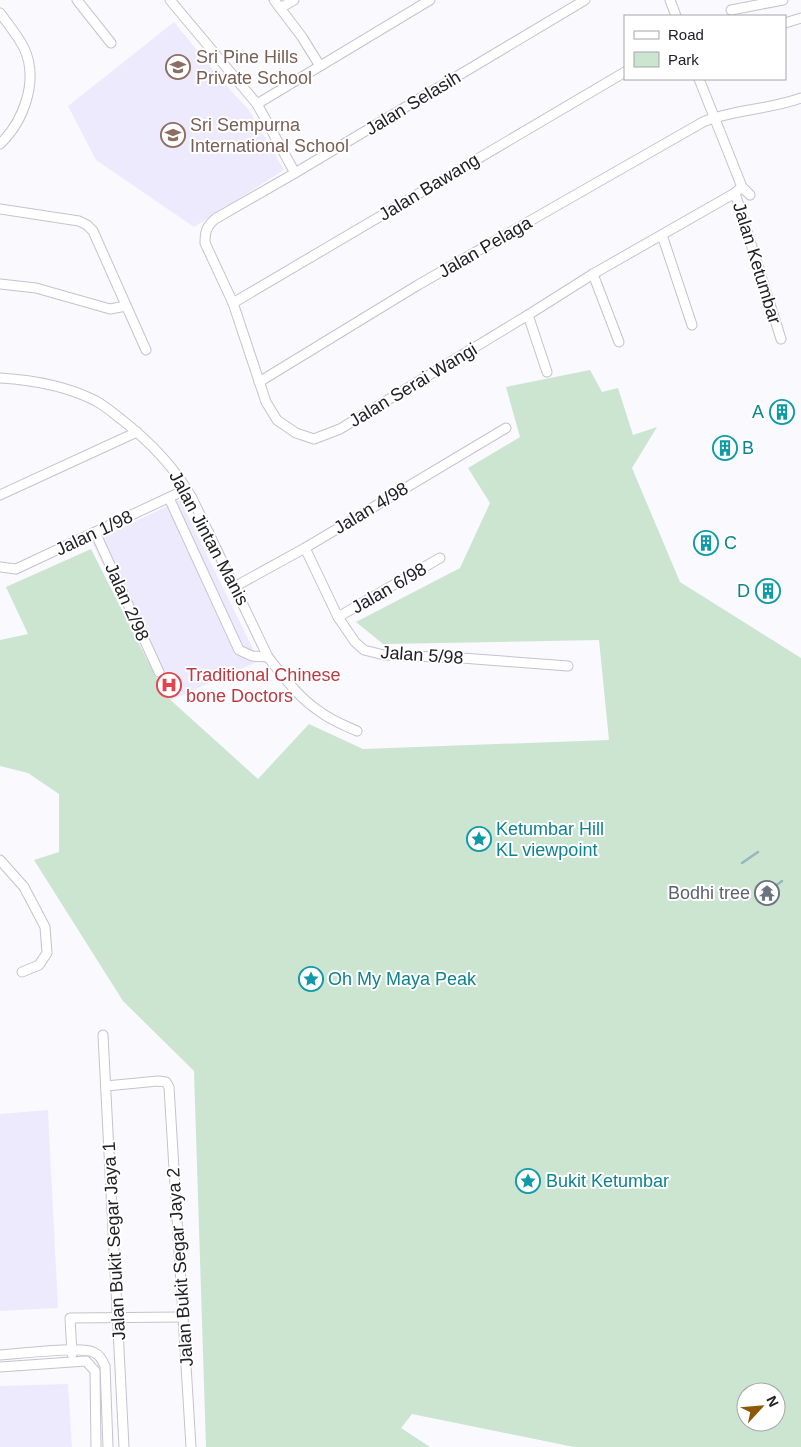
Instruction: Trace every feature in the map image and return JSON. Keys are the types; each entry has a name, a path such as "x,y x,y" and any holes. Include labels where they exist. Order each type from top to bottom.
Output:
{"street":[{"path":"77,0 111,43"},
{"path":"170,0 257,104 295,173"},
{"path":"274,0 302,37 320,66"},
{"path":"280,8 294,0"},
{"path":"257,104 430,0"},
{"name":"Jalan Selasih","path":"214,219 295,173 585,0"},
{"path":"670,0 676,15"},
{"path":"731,10 783,0"},
{"path":"0,144 14,128 21,115 26,101 30,72 24,49 1,17"},
{"path":"786,23 801,18"},
{"name":"Jalan Bawang","path":"233,303 624,73"},
{"name":"Jalan Ketumbar","path":"699,80 739,190 781,339"},
{"name":"Jalan Pelaga","path":"259,382 418,285 703,122 714,117 782,105 801,98"},
{"path":"739,190 750,195"},
{"name":"Jalan Serai Wangi","path":"214,219 204,232 205,243 233,303 266,402 277,420 296,433 314,439 340,429 593,274 739,190"},
{"path":"0,209 79,221 87,225 93,231 146,350"},
{"path":"662,235 692,325"},
{"path":"593,274 619,342"},
{"path":"0,284 36,288 110,309 126,306"},
{"path":"528,315 548,372"},
{"name":"Jalan Jintan Manis","path":"0,378 27,380 79,394 96,401 137,432 171,466 187,489 236,586 268,656 284,678 319,712 357,731"},
{"name":"Jalan 4/98","path":"236,586 305,548 506,428"},
{"path":"0,495 137,432"},
{"name":"Jalan 1/98","path":"0,567 16,569 187,489"},
{"path":"169,498 239,650 252,656 268,656"},
{"name":"Jalan 2/98","path":"95,532 159,672"},
{"name":"Jalan 5/98","path":"305,548 338,617 347,632 364,650 384,655 462,658 568,666"},
{"name":"Jalan 6/98","path":"338,617 440,558"},
{"path":"0,860 24,887 45,926 47,953 39,965 22,972"},
{"name":"Jalan Bukit Segar Jaya 1","path":"103,1036 124,1447"},
{"name":"Jalan Bukit Segar Jaya 2","path":"106,1086 158,1081 166,1082 169,1087 192,1447"},
{"path":"72,1361 70,1318 183,1317"},
{"path":"0,1355 72,1350 91,1351 101,1357 105,1366 108,1447"},
{"path":"0,1367 86,1361 95,1371 96,1447"}],"shaded area":[{"name":"Sri Sempurna International School","path":"174,22 223,82 249,110 284,170 194,227 96,160 68,106"},
{"path":"180,500 259,661 169,701 92,542"},
{"path":"48,1110 58,1308 0,1311 0,1114"},
{"path":"68,1384 72,1447 0,1447 0,1386"}],"green space":[{"path":"590,370 602,392 618,388 633,435 657,427 632,468 680,582 801,658 801,1447 574,1447 412,1414 401,1428 430,1447 206,1447 194,1071 123,1001 34,860 59,852 59,794 28,773 0,766 0,640 28,634 6,587 91,549 165,695 258,779 309,724 363,749 609,740 599,640 383,644 356,622 460,568 490,503 468,468 520,437 506,387"}],"waterway":[{"path":"742,863 758,852"},
{"path":"767,897 774,887 782,881"}],"place":[{"name":"Sri Pine Hills Private School","path":"178,67"},
{"name":"Sri Sempurna International School","path":"173,135"},
{"name":"A","path":"782,412"},
{"name":"B","path":"725,448"},
{"name":"C","path":"706,543"},
{"name":"D","path":"768,591"},
{"name":"Traditional Chinese bone Doctors","path":"169,685"},
{"name":"Ketumbar Hill KL viewpoint","path":"479,839"},
{"name":"Bodhi tree","path":"767,893"},
{"name":"Oh My Maya Peak","path":"311,979"},
{"name":"Bukit Ketumbar","path":"528,1181"}]}
